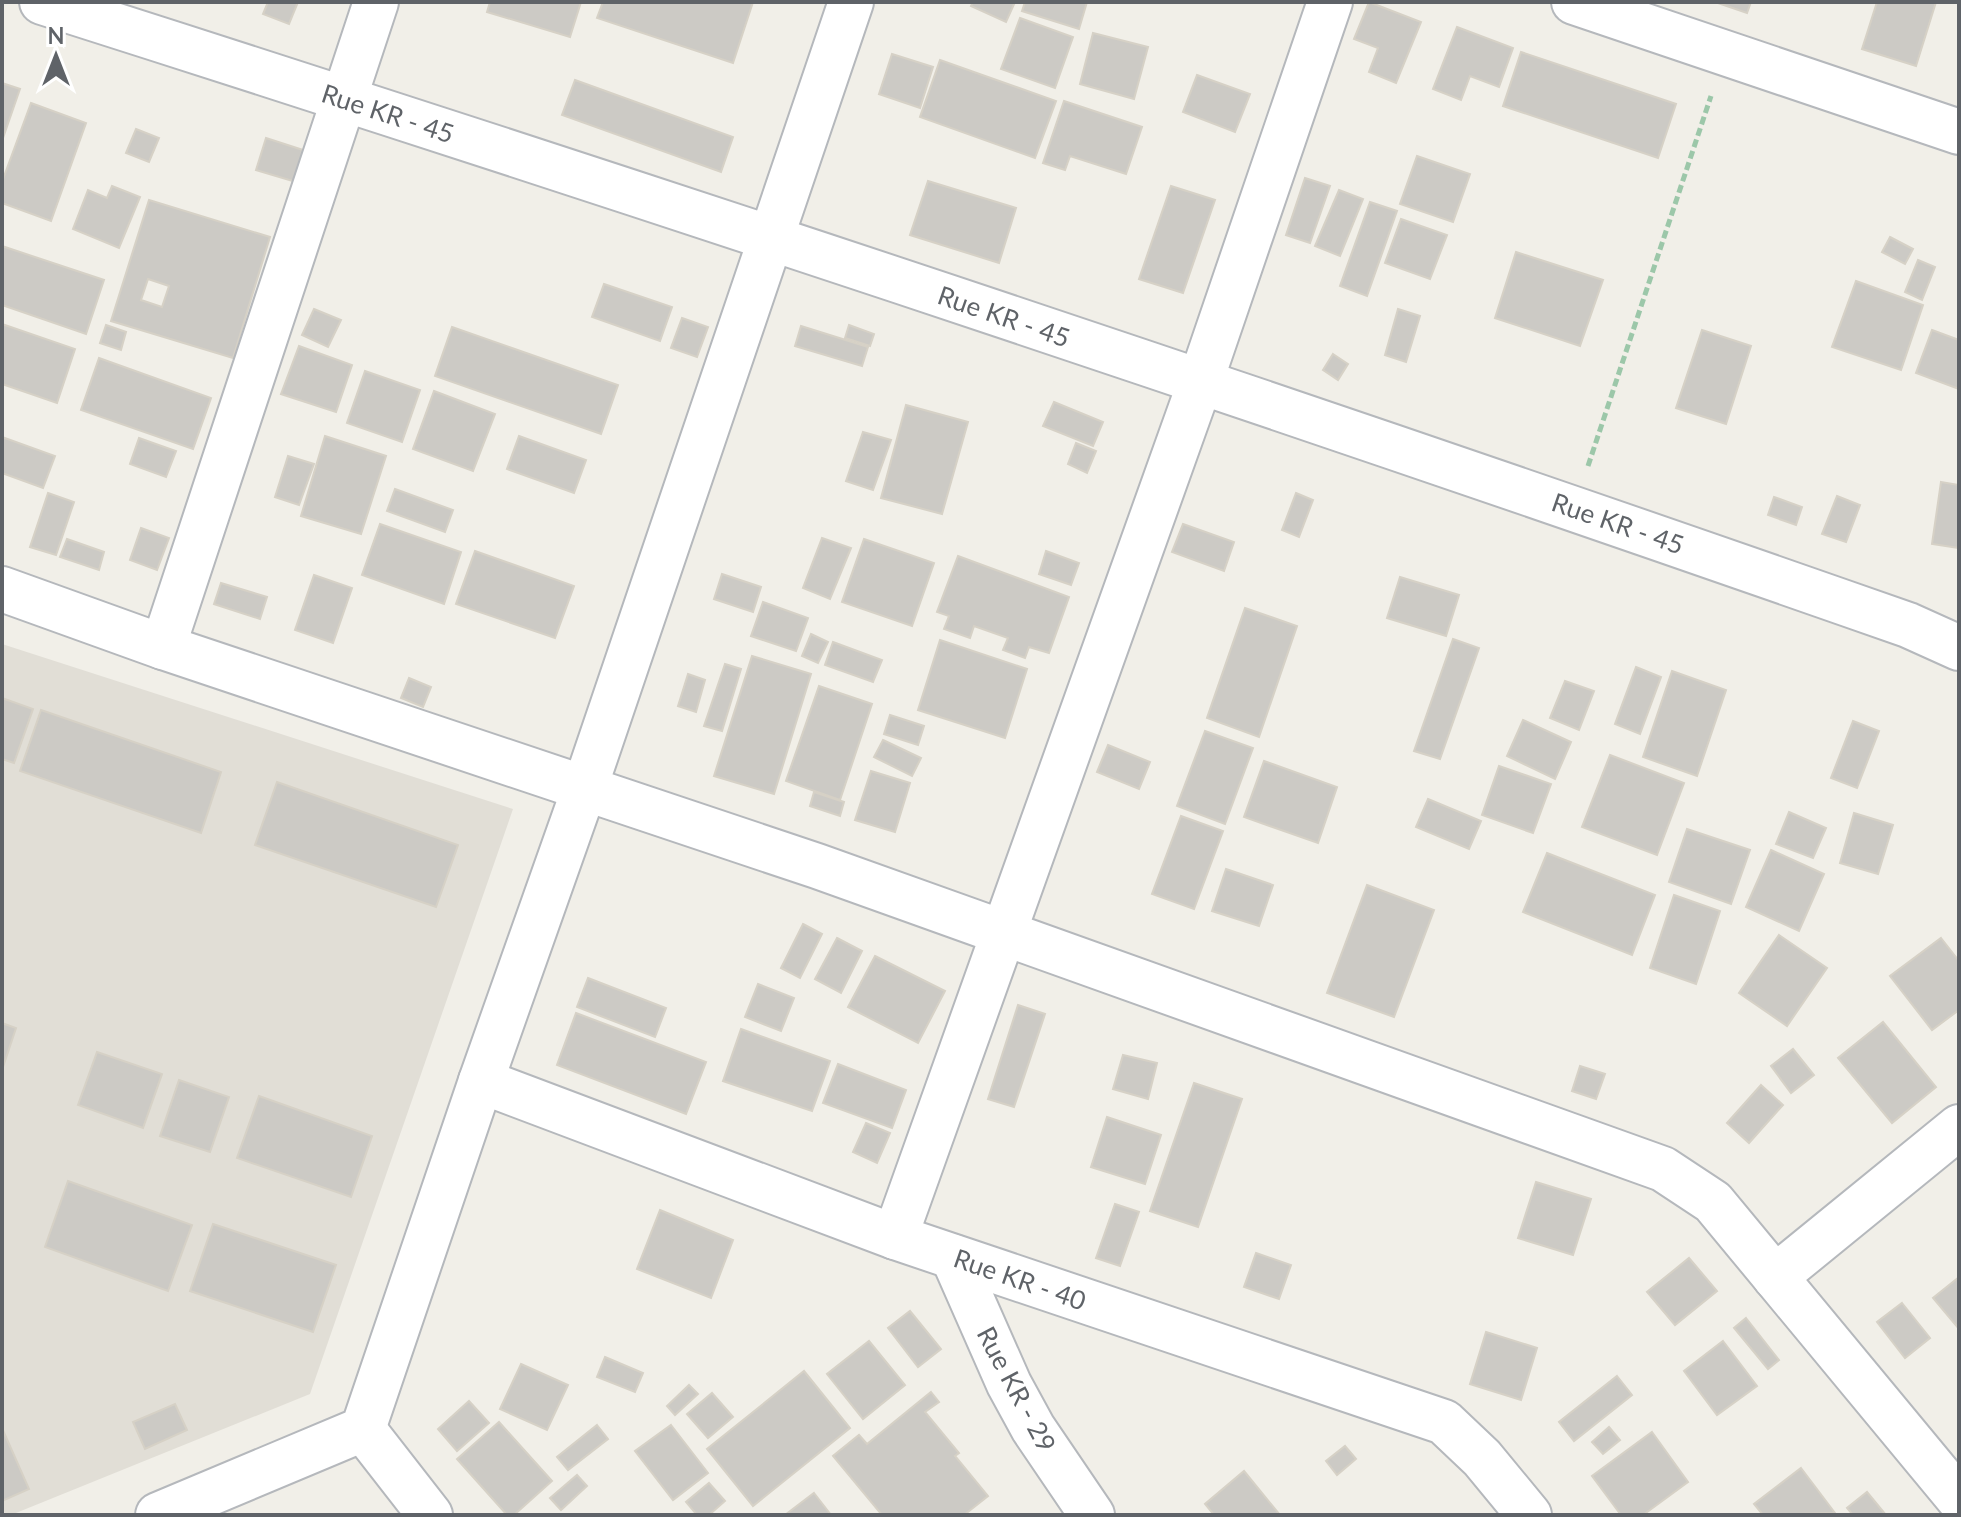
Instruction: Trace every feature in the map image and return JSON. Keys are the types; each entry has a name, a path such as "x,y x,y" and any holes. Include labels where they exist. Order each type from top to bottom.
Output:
{"street":[{"name":"Rue KR - 45","path":"42,2 770,237 1574,508 1908,625 1959,648"},
{"path":"163,647 376,2"},
{"path":"158,1515 363,1429 851,2"},
{"path":"895,1237 1200,383 1330,2"},
{"path":"1574,2 1959,132"},
{"path":"2,589 163,647 585,787 1004,932 1663,1169 1713,1202 1959,1499"},
{"name":"Rue KR - 40","path":"481,1081 895,1237 1444,1422 1482,1458 1529,1515"},
{"path":"1775,1277 1959,1127"},
{"name":"Rue KR - 29","path":"953,1257 1015,1395 1033,1428 1092,1515"},
{"path":"363,1429 430,1515"}],"path":[{"path":"1574,508 1725,53"}],"shaded area":[{"path":"2,644 513,809 310,1394 11,1515 2,1515"}],"building":[{"path":"268,2 298,2 289,24 263,14"},
{"path":"490,2 581,2 570,37 487,12"},
{"path":"603,2 753,2 733,63 597,18"},
{"path":"973,2 1015,2 1006,22 971,6"},
{"path":"1025,2 1087,2 1079,29 1022,11"},
{"path":"1369,2 1421,22 1396,83 1369,72 1378,48 1354,39"},
{"path":"1715,2 1751,2 1747,13"},
{"path":"1877,2 1936,2 1916,66 1862,49"},
{"path":"1020,18 1073,37 1055,88 1001,69"},
{"path":"1457,27 1513,48 1499,87 1470,76 1461,100 1433,89"},
{"path":"1093,33 1148,47 1134,99 1080,84"},
{"path":"1521,52 1676,104 1658,158 1503,106"},
{"path":"892,54 933,67 920,108 879,94"},
{"path":"940,60 1056,101 1035,158 920,117"},
{"path":"1197,75 1250,94 1235,132 1183,112"},
{"path":"575,80 733,137 721,172 562,115"},
{"path":"2,83 20,89 2,141"},
{"path":"1064,101 1142,127 1126,174 1070,156 1065,170 1043,163"},
{"path":"31,103 86,123 51,221 2,203 2,182"},
{"path":"136,129 159,138 149,162 126,153"},
{"path":"266,138 306,151 296,182 256,170"},
{"path":"1417,156 1470,174 1453,222 1400,204"},
{"path":"1305,178 1330,186 1310,243 1286,235"},
{"path":"928,181 1016,208 999,263 910,235"},
{"path":"112,186 140,197 119,248 73,229 88,190 107,198"},
{"path":"1171,186 1215,200 1183,293 1139,279"},
{"path":"1339,190 1363,199 1340,256 1315,246"},
{"path":"149,200 270,237 233,358 111,321","holes":["148,279 169,286 162,307 141,300"]},
{"path":"1370,202 1397,211 1367,296 1340,286"},
{"path":"1401,219 1447,235 1430,279 1385,263"},
{"path":"1890,237 1913,249 1905,264 1882,252"},
{"path":"2,246 104,280 86,334 2,305"},
{"path":"1516,252 1603,280 1580,346 1495,318"},
{"path":"1918,260 1935,267 1922,300 1905,292"},
{"path":"1856,281 1923,305 1901,370 1832,347"},
{"path":"604,284 672,307 660,341 592,317"},
{"path":"314,309 341,320 328,347 302,335"},
{"path":"1398,309 1420,316 1406,362 1385,355"},
{"path":"682,318 708,327 697,357 671,348"},
{"path":"2,324 75,349 57,403 2,384"},
{"path":"106,325 126,332 121,350 100,343"},
{"path":"849,325 874,334 870,346 845,338"},
{"path":"801,326 868,347 862,366 795,346"},
{"path":"452,327 618,385 601,434 435,376"},
{"path":"1702,330 1751,346 1726,424 1676,408"},
{"path":"1932,330 1959,340 1959,389 1916,373"},
{"path":"299,346 352,365 336,412 281,394"},
{"path":"1333,354 1348,364 1338,380 1323,370"},
{"path":"99,358 211,398 193,449 81,410"},
{"path":"365,371 420,390 402,442 347,423"},
{"path":"434,391 495,414 473,471 413,449"},
{"path":"1054,402 1103,422 1093,446 1043,426"},
{"path":"906,405 968,422 942,514 881,498"},
{"path":"863,432 891,440 873,490 846,481"},
{"path":"325,436 386,456 361,534 301,516"},
{"path":"519,436 586,460 574,493 507,469"},
{"path":"2,437 55,456 43,488 2,473"},
{"path":"139,438 176,451 166,477 130,464"},
{"path":"1076,443 1096,451 1087,473 1068,464"},
{"path":"288,456 314,464 299,505 275,497"},
{"path":"1941,482 1959,485 1959,548 1932,544"},
{"path":"395,489 453,510 445,532 387,511"},
{"path":"48,493 74,502 56,555 30,547"},
{"path":"1296,493 1313,500 1299,537 1282,530"},
{"path":"1837,496 1860,505 1846,542 1822,534"},
{"path":"1774,497 1802,507 1796,525 1768,515"},
{"path":"380,524 461,552 444,604 362,575"},
{"path":"1183,524 1234,542 1224,571 1172,552"},
{"path":"141,528 169,538 157,570 130,560"},
{"path":"822,538 851,548 830,599 803,588"},
{"path":"67,539 104,552 99,570 60,557"},
{"path":"864,539 934,563 912,626 842,602"},
{"path":"475,551 574,586 555,638 456,604"},
{"path":"1046,551 1079,563 1071,585 1039,574"},
{"path":"958,556 1069,597 1049,653 1029,647 1025,658 1003,650 1008,638 974,626 970,638 944,629 949,616 937,612"},
{"path":"722,574 761,587 753,612 714,599"},
{"path":"314,575 352,588 333,643 295,630"},
{"path":"1400,577 1459,595 1446,636 1387,618"},
{"path":"221,583 267,597 260,619 214,604"},
{"path":"763,602 808,618 796,651 751,636"},
{"path":"1245,608 1297,626 1259,737 1207,718"},
{"path":"811,634 828,642 818,663 802,656"},
{"path":"1453,639 1479,648 1440,759 1414,751"},
{"path":"940,640 1027,669 1005,738 918,710"},
{"path":"833,642 882,660 873,682 825,665"},
{"path":"752,656 811,674 774,794 714,776"},
{"path":"725,664 741,669 722,731 704,726"},
{"path":"1636,667 1661,677 1640,734 1615,724"},
{"path":"1672,671 1726,690 1697,776 1643,757"},
{"path":"688,674 705,680 696,712 678,706"},
{"path":"409,678 431,687 423,707 401,698"},
{"path":"1565,681 1594,691 1579,730 1550,718"},
{"path":"819,686 872,704 840,800 786,781"},
{"path":"2,698 33,709 14,763 2,759"},
{"path":"41,710 221,772 201,833 20,771"},
{"path":"890,715 924,726 918,745 884,734"},
{"path":"1523,720 1571,742 1555,779 1507,756"},
{"path":"1853,721 1879,731 1857,788 1831,778"},
{"path":"1205,731 1253,748 1225,824 1177,806"},
{"path":"883,740 921,758 912,776 874,757"},
{"path":"1108,745 1150,762 1139,789 1097,772"},
{"path":"1610,755 1684,783 1657,855 1582,827"},
{"path":"1264,761 1337,787 1318,843 1244,817"},
{"path":"1499,766 1551,784 1533,833 1482,815"},
{"path":"871,771 910,783 895,832 855,820"},
{"path":"277,782 458,845 436,907 255,845"},
{"path":"814,792 844,802 840,816 810,806"},
{"path":"1428,799 1481,821 1469,849 1416,827"},
{"path":"1789,812 1826,828 1813,858 1776,844"},
{"path":"1854,813 1893,825 1878,874 1840,863"},
{"path":"1181,816 1223,831 1194,909 1152,894"},
{"path":"1687,829 1750,850 1731,904 1669,882"},
{"path":"1771,850 1824,874 1799,931 1746,907"},
{"path":"1547,853 1655,895 1632,955 1523,912"},
{"path":"1226,869 1273,885 1259,926 1212,911"},
{"path":"1367,885 1434,910 1394,1017 1327,993"},
{"path":"1674,895 1720,911 1696,984 1650,968"},
{"path":"803,924 822,934 800,978 781,968"},
{"path":"1779,935 1827,968 1787,1026 1739,993"},
{"path":"837,938 862,951 841,993 815,979"},
{"path":"1941,938 1959,961 1959,1010 1932,1030 1890,976"},
{"path":"875,956 945,991 918,1043 848,1007"},
{"path":"588,978 666,1008 655,1037 577,1007"},
{"path":"758,984 794,998 781,1031 745,1017"},
{"path":"1018,1005 1045,1014 1014,1107 988,1099"},
{"path":"576,1013 706,1062 686,1114 557,1065"},
{"path":"1883,1022 1936,1087 1892,1123 1838,1058"},
{"path":"2,1023 16,1028 2,1070"},
{"path":"741,1029 830,1061 812,1111 723,1081"},
{"path":"1793,1049 1814,1075 1791,1093 1771,1066"},
{"path":"97,1052 162,1074 143,1128 78,1105"},
{"path":"1123,1055 1157,1063 1148,1099 1113,1089"},
{"path":"838,1064 906,1090 892,1128 823,1103"},
{"path":"1580,1066 1605,1074 1596,1099 1572,1091"},
{"path":"179,1080 229,1097 210,1152 160,1136"},
{"path":"1194,1083 1242,1099 1198,1227 1150,1211"},
{"path":"1761,1085 1783,1105 1749,1143 1727,1123"},
{"path":"259,1096 372,1136 351,1197 237,1158"},
{"path":"1107,1117 1161,1135 1145,1184 1091,1167"},
{"path":"866,1123 890,1133 877,1163 853,1152"},
{"path":"68,1181 192,1225 168,1291 45,1247"},
{"path":"1536,1182 1591,1199 1573,1255 1518,1238"},
{"path":"1115,1204 1139,1212 1120,1266 1096,1258"},
{"path":"660,1210 733,1240 711,1298 637,1269"},
{"path":"213,1224 336,1265 313,1332 190,1291"},
{"path":"1256,1253 1291,1265 1279,1299 1244,1287"},
{"path":"1689,1258 1717,1291 1675,1325 1647,1292"},
{"path":"1959,1277 1959,1329 1933,1298"},
{"path":"1902,1303 1930,1338 1905,1358 1877,1322"},
{"path":"910,1311 941,1349 918,1367 888,1328"},
{"path":"1746,1318 1779,1360 1768,1369 1734,1328"},
{"path":"1486,1332 1537,1348 1521,1400 1470,1384"},
{"path":"869,1341 905,1385 863,1419 827,1374"},
{"path":"1723,1341 1757,1386 1717,1415 1684,1371"},
{"path":"605,1357 643,1373 635,1392 597,1377"},
{"path":"521,1364 568,1385 547,1430 500,1409"},
{"path":"804,1371 850,1428 753,1506 707,1449"},
{"path":"1617,1376 1632,1395 1574,1441 1559,1422"},
{"path":"689,1385 698,1394 675,1415 667,1406"},
{"path":"931,1392 939,1402 925,1412 959,1453 955,1456 988,1496 964,1515 882,1515 833,1456 859,1435 867,1444"},
{"path":"712,1393 733,1417 708,1438 687,1414"},
{"path":"469,1401 489,1423 457,1451 438,1429"},
{"path":"175,1404 187,1430 145,1449 133,1422"},
{"path":"499,1422 552,1481 514,1515 507,1515 457,1459"},
{"path":"597,1425 608,1439 568,1470 557,1457"},
{"path":"671,1425 708,1473 673,1500 635,1451"},
{"path":"1609,1427 1620,1440 1603,1454 1592,1442"},
{"path":"2,1428 29,1489 2,1501"},
{"path":"1652,1432 1688,1482 1643,1515 1621,1515 1592,1476"},
{"path":"1345,1446 1356,1459 1337,1475 1326,1461"},
{"path":"1801,1468 1835,1513 1763,1515 1754,1504"},
{"path":"1244,1471 1280,1515 1214,1515 1205,1504"},
{"path":"577,1475 587,1486 561,1510 550,1498"},
{"path":"709,1483 725,1501 709,1515 697,1515 686,1502"},
{"path":"1867,1492 1886,1515 1853,1515 1847,1508"},
{"path":"814,1493 831,1515 785,1515"}]}
